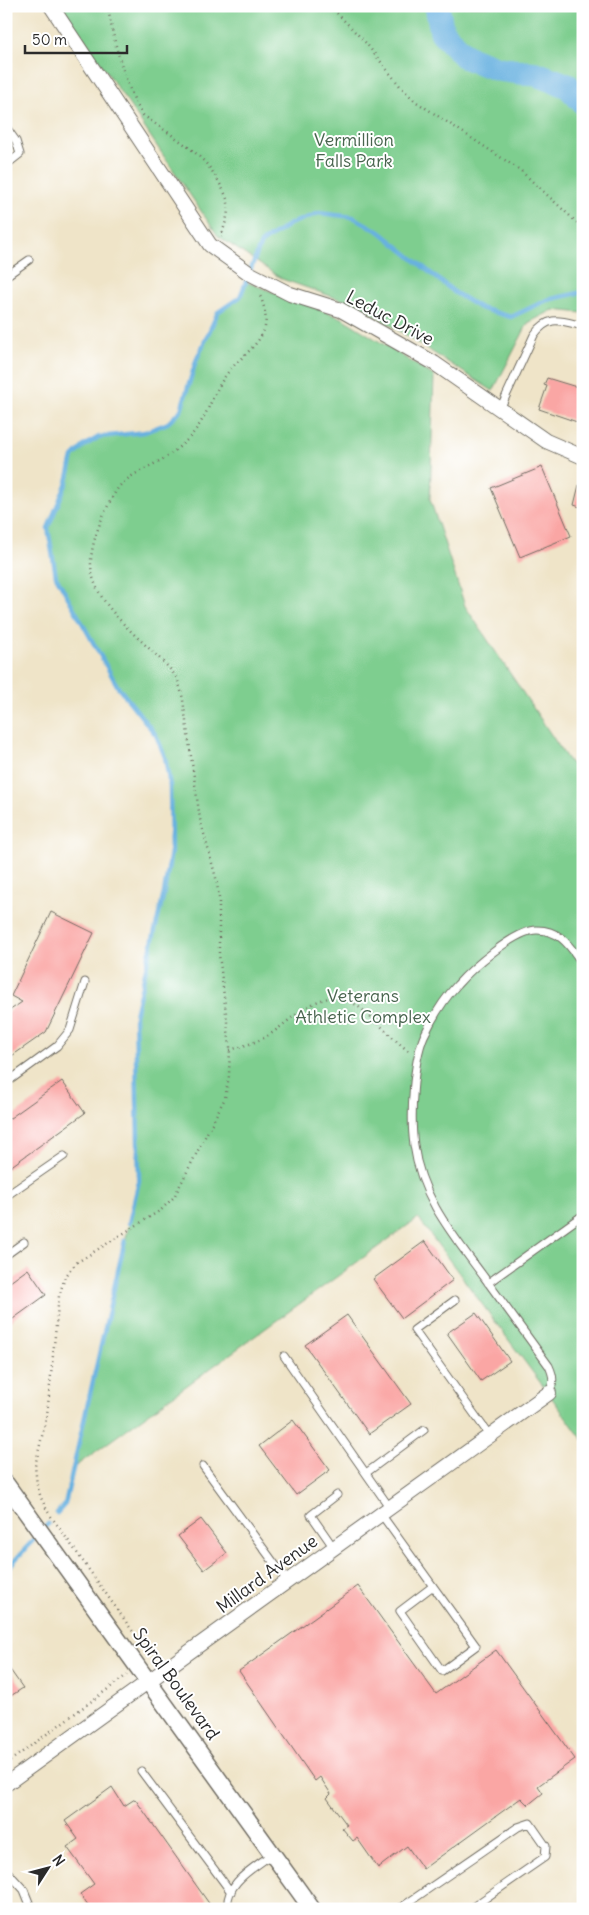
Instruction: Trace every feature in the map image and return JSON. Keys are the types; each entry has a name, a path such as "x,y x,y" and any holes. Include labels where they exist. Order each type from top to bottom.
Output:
{"street":[{"name":"Leduc Drive","path":"51,6 210,245 249,273 290,294 341,310 434,363 546,441 583,457"},
{"name":"Millard Avenue","path":"6,1784 549,1393"},
{"name":"Spiral Boulevard","path":"6,1484 312,1909"}],"lane":[{"path":"6,127 16,141 20,154 6,165"},
{"path":"6,276 29,260"},
{"path":"500,409 534,335 540,327 547,322 557,320 583,326"},
{"path":"549,1393 554,1383 549,1366 439,1216 423,1184 414,1145 413,1106 419,1058 424,1037 438,1010 457,985 478,965 524,932 537,930 552,933 565,940 583,964"},
{"path":"6,1083 57,1046 70,1030 85,982"},
{"path":"6,1196 64,1156"},
{"path":"488,1283 583,1214"},
{"path":"6,1255 24,1242"},
{"path":"455,1300 414,1330 490,1436"},
{"path":"284,1356 366,1473 386,1511 433,1586 476,1646 442,1671 400,1611 433,1586"},
{"path":"366,1473 424,1430"},
{"path":"204,1466 288,1582"},
{"path":"334,1548 311,1515 337,1496"},
{"path":"141,1771 231,1892"},
{"path":"398,1909 518,1827 530,1823 546,1846 545,1857 470,1909"},
{"path":"228,1909 227,1902 236,1882 273,1854"},
{"path":"6,1870 24,1890 30,1905 28,1909"},
{"path":"579,1909 583,1906"}],"path":[{"path":"108,6 115,42 136,105 143,115 202,157 215,173 223,189 228,202 228,217 219,244"},
{"path":"330,6 365,42 400,86 415,101 520,170 583,228"},
{"path":"6,1764 117,1684 144,1661 141,1643 48,1512 37,1485 35,1466 47,1415 59,1296 65,1277 76,1263 161,1210 174,1197 225,1098 229,1076 230,1050 219,954 220,898 200,819 183,700 178,681 168,666 125,626 108,606 96,586 90,563 93,544 104,514 119,487 138,472 167,457 187,440 203,422 228,372 255,345 265,329 265,312 257,291"},
{"path":"230,1050 269,1035 288,1020 325,998 344,999 364,1011 389,1035 419,1058"}],"green space":[{"name":"Vermillion Falls Park","path":"62,6 583,6 583,313 553,310 528,323 493,391 362,307 282,279 218,236"},
{"name":"Veterans Athletic Complex","path":"246,282 342,318 434,376 430,499 465,606 568,760 583,778 583,1440 418,1218 73,1468 139,1181 135,1015 164,893 171,852 170,786 165,757 156,735 118,687 56,576 48,528 67,482 73,457 84,446 99,437 145,432 168,423 181,410 196,361 218,312 240,297"}],"building":[{"path":"547,378 583,389 583,424 539,409 547,386 544,385"},
{"path":"542,467 571,536 520,557 491,488"},
{"path":"579,485 583,486 583,508 574,505"},
{"path":"51,912 94,933 46,1032 6,1060 6,1013 22,1002 11,996"},
{"path":"62,1081 85,1113 6,1170 6,1121"},
{"path":"425,1241 453,1280 402,1318 373,1279"},
{"path":"28,1269 46,1295 6,1324 6,1285"},
{"path":"476,1313 510,1361 481,1381 447,1333"},
{"path":"347,1315 411,1404 369,1434 305,1345"},
{"path":"293,1420 330,1470 296,1495 259,1446"},
{"path":"201,1519 227,1553 204,1570 178,1536"},
{"path":"358,1586 436,1694 496,1650 575,1759 538,1786 543,1793 528,1805 521,1798 423,1869 407,1846 378,1868 357,1838 353,1841 342,1828 347,1825 327,1798 331,1794 320,1777 315,1781 239,1671"},
{"path":"6,1664 23,1688 6,1699"},
{"path":"112,1787 124,1806 135,1799 213,1909 90,1909 80,1894 94,1884 67,1847 78,1839 65,1821"}],"waterway":[{"path":"437,6 442,32 466,57 498,69 536,74 568,86 583,102"},
{"path":"129,1223 139,1181 135,1015 164,893 171,852 170,786 165,757 156,735 118,687 56,576 48,528 67,482 73,457 84,446 99,437 145,432 168,423 181,410 196,361 218,312 240,297 261,243 290,224 319,213 353,217 380,232 454,292 480,308 511,317 547,300 583,292"},
{"path":"57,1513 65,1504 125,1240"},
{"path":"6,1570 48,1524"}]}
